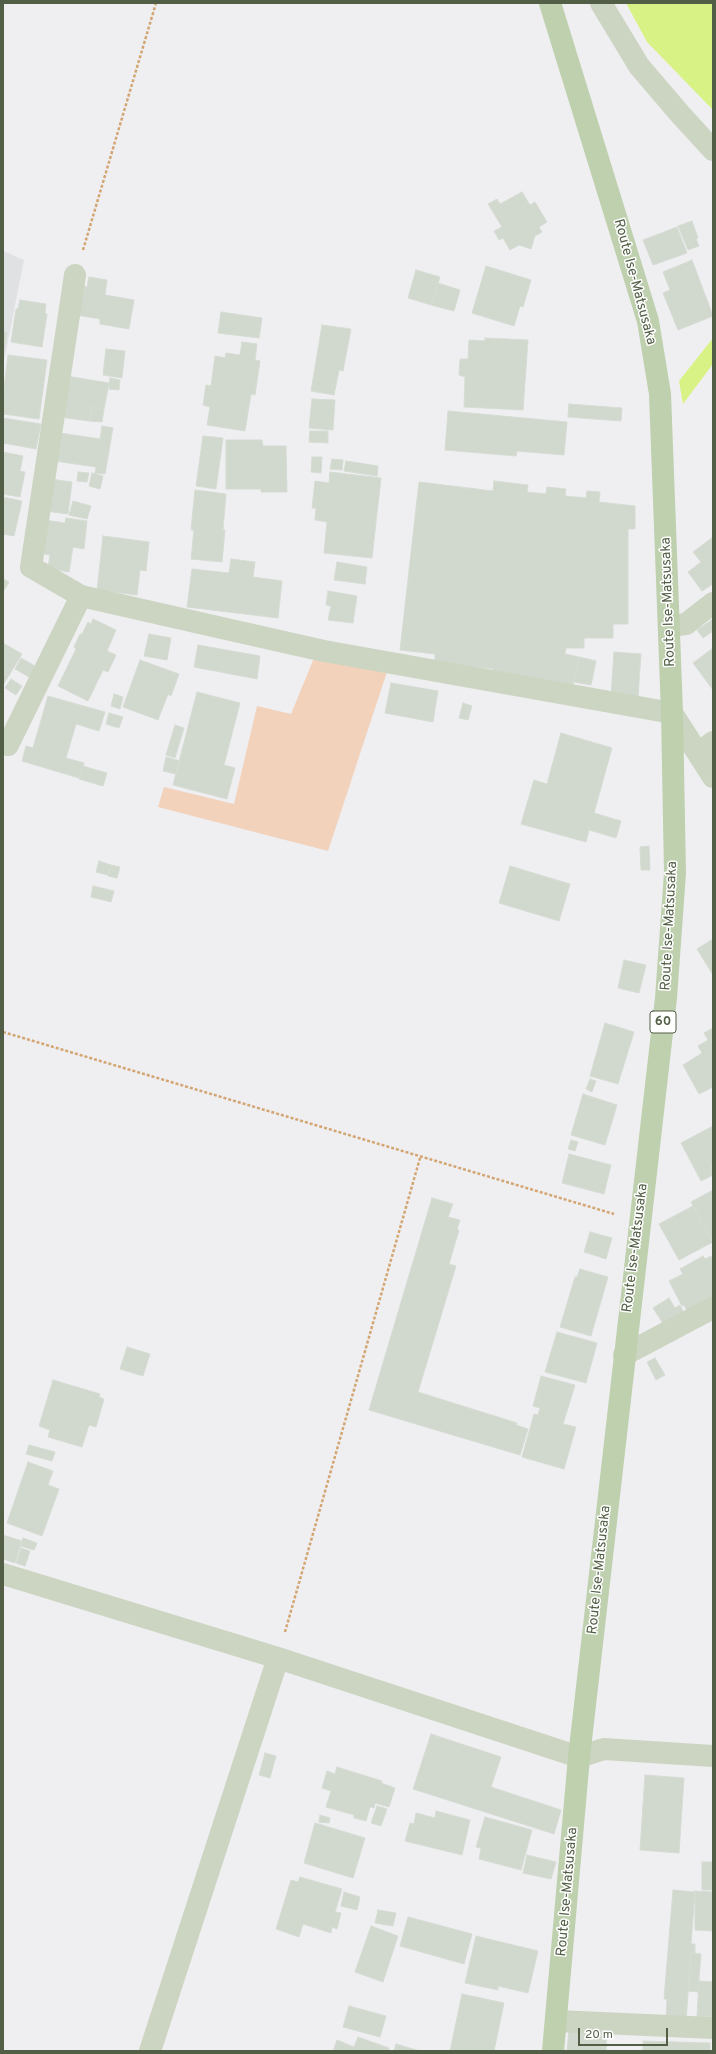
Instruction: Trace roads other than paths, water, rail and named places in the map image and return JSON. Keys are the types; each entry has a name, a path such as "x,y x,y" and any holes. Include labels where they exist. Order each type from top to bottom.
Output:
{"main road":[{"name":"Route Ise-Matsusaka","path":"550,3 648,321 660,394 670,626 675,873 666,998 639,1221 579,1757 557,2021 553,2051"}],"street":[{"path":"601,3 639,66 713,150"},
{"path":"75,275 31,567 81,596 324,651 672,713 706,748 713,777"},
{"path":"3,742 8,745 81,596"},
{"path":"670,626 686,624 713,603"},
{"path":"624,1355 713,1308"},
{"path":"3,1574 278,1658 579,1757 604,1749 713,1756"},
{"path":"150,2051 278,1658"},
{"path":"557,2021 713,2028"}]}
